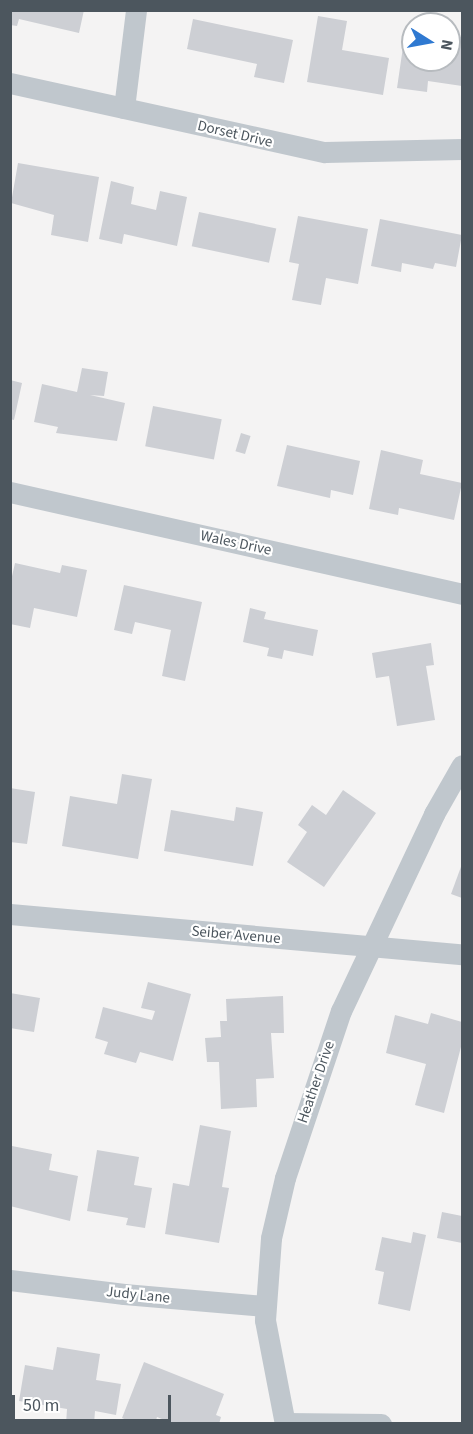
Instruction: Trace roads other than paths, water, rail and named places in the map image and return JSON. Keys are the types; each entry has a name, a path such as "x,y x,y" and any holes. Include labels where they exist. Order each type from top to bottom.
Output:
{"street":[{"path":"124,108 136,10"},
{"name":"Dorset Drive","path":"10,83 282,145 325,152 462,149"},
{"name":"Wales Drive","path":"10,492 462,594"},
{"name":"Heather Drive","path":"285,1423 265,1306 271,1238 285,1178 341,1011 434,814 462,765"},
{"name":"Seiber Avenue","path":"10,914 462,954"},
{"name":"Judy Lane","path":"10,1280 124,1294 265,1306"},
{"path":"285,1423 381,1424"}]}
